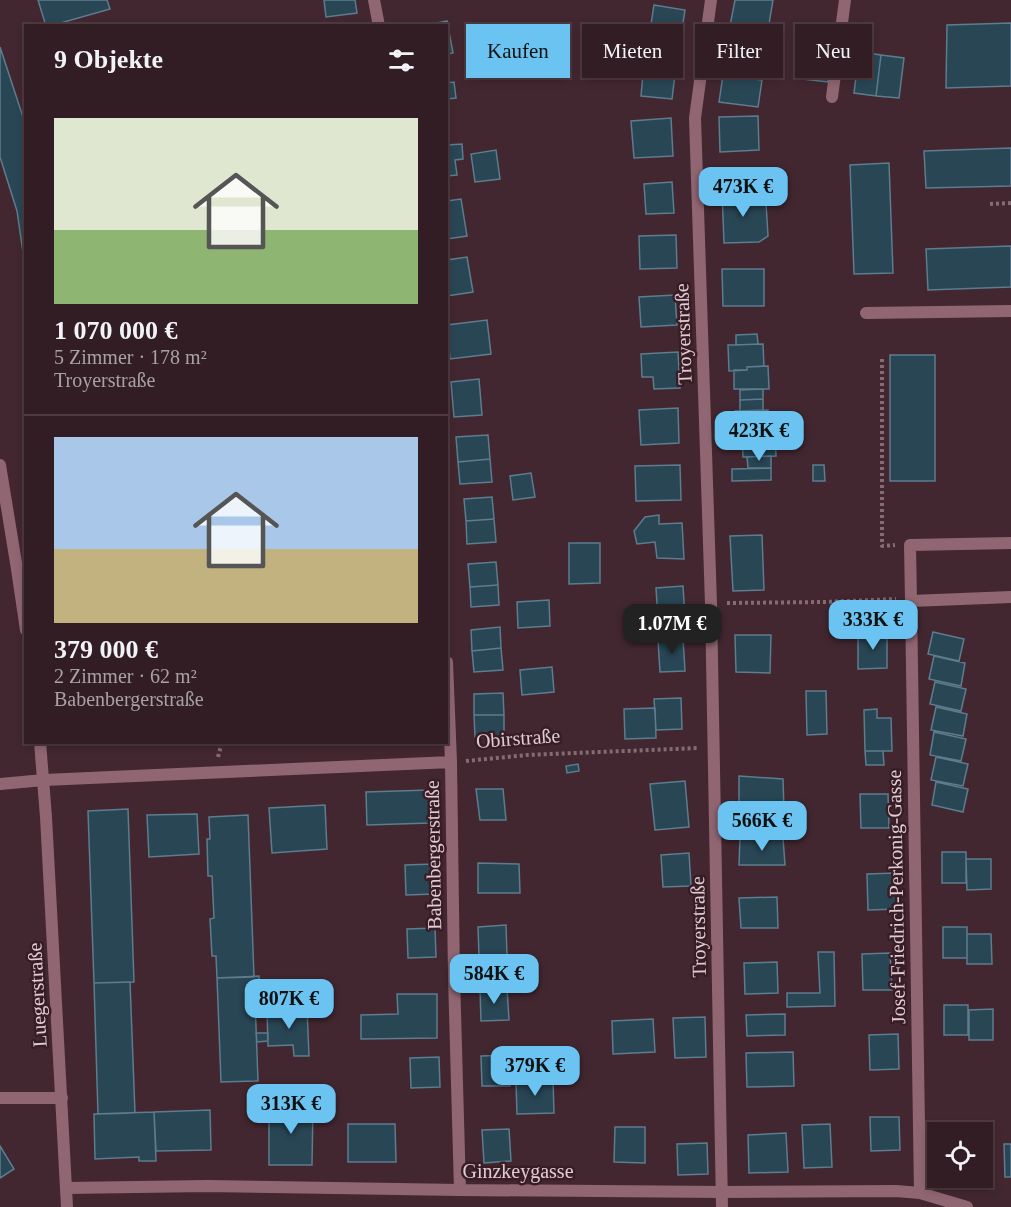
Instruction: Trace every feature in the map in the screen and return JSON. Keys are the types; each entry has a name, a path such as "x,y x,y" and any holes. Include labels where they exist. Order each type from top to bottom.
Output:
{"street":[{"path":"374,0 379,24"},
{"name":"Troyerstraße","path":"711,0 695,118 711,604 722,1207"},
{"path":"832,97 845,0"},
{"path":"866,313 1011,311"},
{"path":"0,465 4,512 17,569 24,616"},
{"path":"910,544 1011,543"},
{"name":"Josef-Friedrich-Perkonig-Gasse","path":"910,544 920,1193"},
{"path":"911,601 1011,597"},
{"name":"Babenbergerstraße","path":"448,687 460,1190"},
{"name":"Luegerstraße","path":"40,744 67,1207"},
{"name":"Obirstraße","path":"0,784 44,780 451,762"},
{"path":"0,1098 62,1098"},
{"name":"Ginzkeygasse","path":"66,1188 207,1185 460,1190 896,1191 920,1193 964,1206"}],"path":[{"path":"990,204 1011,203"},
{"path":"882,359 882,546 910,544"},
{"path":"711,604 896,598 911,601"},
{"name":"Obirstraße","path":"451,762 527,755 714,747"}],"building":[{"path":"38,0 107,0 110,9 57,24 45,24"},
{"path":"324,0 355,0 357,13 326,17"},
{"path":"735,0 773,0 769,24 730,24"},
{"path":"654,5 685,10 683,24 651,24"},
{"path":"1011,23 1011,86 946,88 947,25"},
{"path":"448,26 453,53 448,54"},
{"path":"0,47 24,120 24,259 17,211 0,157"},
{"path":"872,54 881,55 876,96 854,93 856,78 872,78"},
{"path":"881,55 904,58 899,98 876,96"},
{"path":"643,78 675,78 672,99 641,96"},
{"path":"723,78 762,80 758,107 719,102"},
{"path":"803,78 828,78 828,82"},
{"path":"454,82 456,98 448,99 448,83"},
{"path":"758,116 759,150 720,152 719,117"},
{"path":"671,118 673,156 634,158 631,121"},
{"path":"462,144 463,159 455,160 457,175 448,176 448,145"},
{"path":"1011,148 1011,186 926,188 924,151"},
{"path":"496,150 500,179 475,182 471,154"},
{"path":"889,163 893,273 854,274 850,165"},
{"path":"672,182 674,213 646,214 644,184"},
{"path":"722,190 753,190 754,204 766,203 768,236 759,242 724,243"},
{"path":"461,199 467,236 448,239 448,201"},
{"path":"676,235 677,268 640,269 639,236"},
{"path":"1011,246 1011,287 928,290 926,249"},
{"path":"467,257 473,292 448,296 448,260"},
{"path":"722,269 764,269 764,306 723,306"},
{"path":"675,295 677,325 641,327 639,297"},
{"path":"487,320 491,354 450,359 448,325"},
{"path":"757,334 758,344 736,345 736,335"},
{"path":"763,344 764,366 729,371 728,345"},
{"path":"678,352 680,388 654,389 653,377 642,377 641,354"},
{"path":"890,355 935,355 935,481 890,481"},
{"path":"768,366 769,389 734,389 734,370"},
{"path":"479,379 482,415 454,417 451,382"},
{"path":"763,389 763,399 740,400 740,390"},
{"path":"763,399 763,410 740,411 740,400"},
{"path":"678,408 679,443 641,445 639,410"},
{"path":"768,410 769,433 751,433 751,437 736,437 735,411"},
{"path":"751,433 775,433 776,456 743,457 742,437 751,437"},
{"path":"488,435 490,459 458,462 456,437"},
{"path":"771,456 771,468 748,468 747,457"},
{"path":"490,459 492,482 460,484 458,462"},
{"path":"680,465 681,500 636,501 635,466"},
{"path":"813,465 824,465 825,481 813,481"},
{"path":"771,468 771,480 732,481 732,469"},
{"path":"531,473 535,497 513,500 510,476"},
{"path":"492,497 494,519 466,521 464,499"},
{"path":"659,515 659,524 682,523 684,559 657,558 655,542 637,544 634,531 645,517"},
{"path":"494,519 496,542 467,544 466,521"},
{"path":"762,535 764,590 733,591 730,536"},
{"path":"569,543 600,543 600,583 569,584"},
{"path":"496,562 498,585 470,587 468,564"},
{"path":"498,585 499,605 471,607 470,587"},
{"path":"683,586 685,617 658,619 656,588"},
{"path":"549,600 550,626 518,628 517,602"},
{"path":"500,627 501,648 472,651 471,630"},
{"path":"933,632 964,639 959,661 928,654"},
{"path":"887,633 887,668 858,669 858,634"},
{"path":"735,635 771,635 770,673 736,672"},
{"path":"683,638 685,671 660,672 658,640"},
{"path":"501,648 503,670 474,672 472,651"},
{"path":"934,656 965,663 961,686 929,679"},
{"path":"552,667 554,692 522,695 520,670"},
{"path":"935,682 966,689 961,711 930,704"},
{"path":"806,691 826,691 827,734 807,735"},
{"path":"503,693 504,715 474,715 474,694"},
{"path":"681,698 682,729 656,730 654,699"},
{"path":"936,707 967,714 963,736 931,730"},
{"path":"655,708 656,738 625,739 624,709"},
{"path":"877,709 877,718 891,718 892,751 865,751 864,710"},
{"path":"474,715 504,715 504,737 475,737"},
{"path":"934,732 966,739 961,761 930,755"},
{"path":"865,751 883,751 884,765 866,765"},
{"path":"936,757 968,764 963,786 931,780"},
{"path":"578,764 579,771 567,773 566,766"},
{"path":"739,776 783,779 784,812 739,810"},
{"path":"685,781 689,827 655,830 650,784"},
{"path":"936,782 968,789 963,812 932,805"},
{"path":"476,789 503,789 506,820 480,820"},
{"path":"429,790 430,823 367,825 366,792"},
{"path":"860,794 888,794 889,828 861,828"},
{"path":"325,805 327,849 272,853 269,808"},
{"path":"128,809 134,982 94,983 88,811"},
{"path":"197,814 199,854 149,857 147,815"},
{"path":"248,815 254,977 217,978 216,956 212,956 210,919 214,918 212,876 208,876 209,817"},
{"path":"740,838 783,838 785,865 739,865"},
{"path":"942,852 966,852 966,883 942,883"},
{"path":"689,853 691,886 663,887 661,855"},
{"path":"966,859 991,859 991,889 967,890"},
{"path":"478,863 519,864 520,893 478,893"},
{"path":"434,864 435,894 406,895 405,865"},
{"path":"896,873 897,909 868,910 867,874"},
{"path":"777,897 778,928 741,928 739,898"},
{"path":"506,925 507,955 479,956 478,927"},
{"path":"943,927 967,927 967,958 943,958"},
{"path":"435,928 436,957 408,958 407,929"},
{"path":"967,934 991,934 992,964 967,964"},
{"path":"818,952 834,952 835,1006 787,1007 787,993 820,993"},
{"path":"890,953 892,990 863,990 862,954"},
{"path":"777,962 778,993 745,994 744,963"},
{"path":"259,976 260,999 255,999 258,1081 221,1082 217,978"},
{"path":"130,982 135,1113 98,1114 94,983"},
{"path":"507,988 509,1020 481,1021 480,989"},
{"path":"397,994 437,994 437,1038 361,1039 361,1015 398,1014"},
{"path":"944,1005 968,1005 968,1035 944,1035"},
{"path":"307,1008 309,1056 294,1056 293,1045 268,1046 267,1010"},
{"path":"993,1009 993,1040 969,1040 969,1010"},
{"path":"785,1014 785,1035 747,1036 746,1015"},
{"path":"705,1017 706,1057 675,1058 673,1018"},
{"path":"653,1019 655,1052 613,1054 612,1021"},
{"path":"256,1033 268,1033 268,1041 257,1042"},
{"path":"898,1034 899,1069 870,1070 869,1035"},
{"path":"793,1052 794,1086 747,1087 746,1053"},
{"path":"510,1055 510,1086 482,1086 481,1056"},
{"path":"439,1057 440,1087 411,1088 410,1058"},
{"path":"553,1081 554,1113 517,1114 516,1082"},
{"path":"269,1105 313,1106 312,1165 269,1165"},
{"path":"210,1110 211,1150 156,1151 154,1112"},
{"path":"154,1112 156,1161 139,1161 139,1157 95,1159 94,1114"},
{"path":"870,1117 899,1117 900,1150 871,1151"},
{"path":"348,1124 395,1124 396,1162 348,1162"},
{"path":"830,1124 832,1167 804,1168 802,1125"},
{"path":"615,1127 645,1127 645,1163 614,1162"},
{"path":"509,1129 511,1161 484,1163 482,1130"},
{"path":"786,1133 788,1172 749,1173 748,1135"},
{"path":"707,1143 708,1174 678,1175 677,1144"},
{"path":"1004,1144 1011,1144 1011,1177 1005,1177"},
{"path":"0,1146 14,1169 0,1178"}]}
